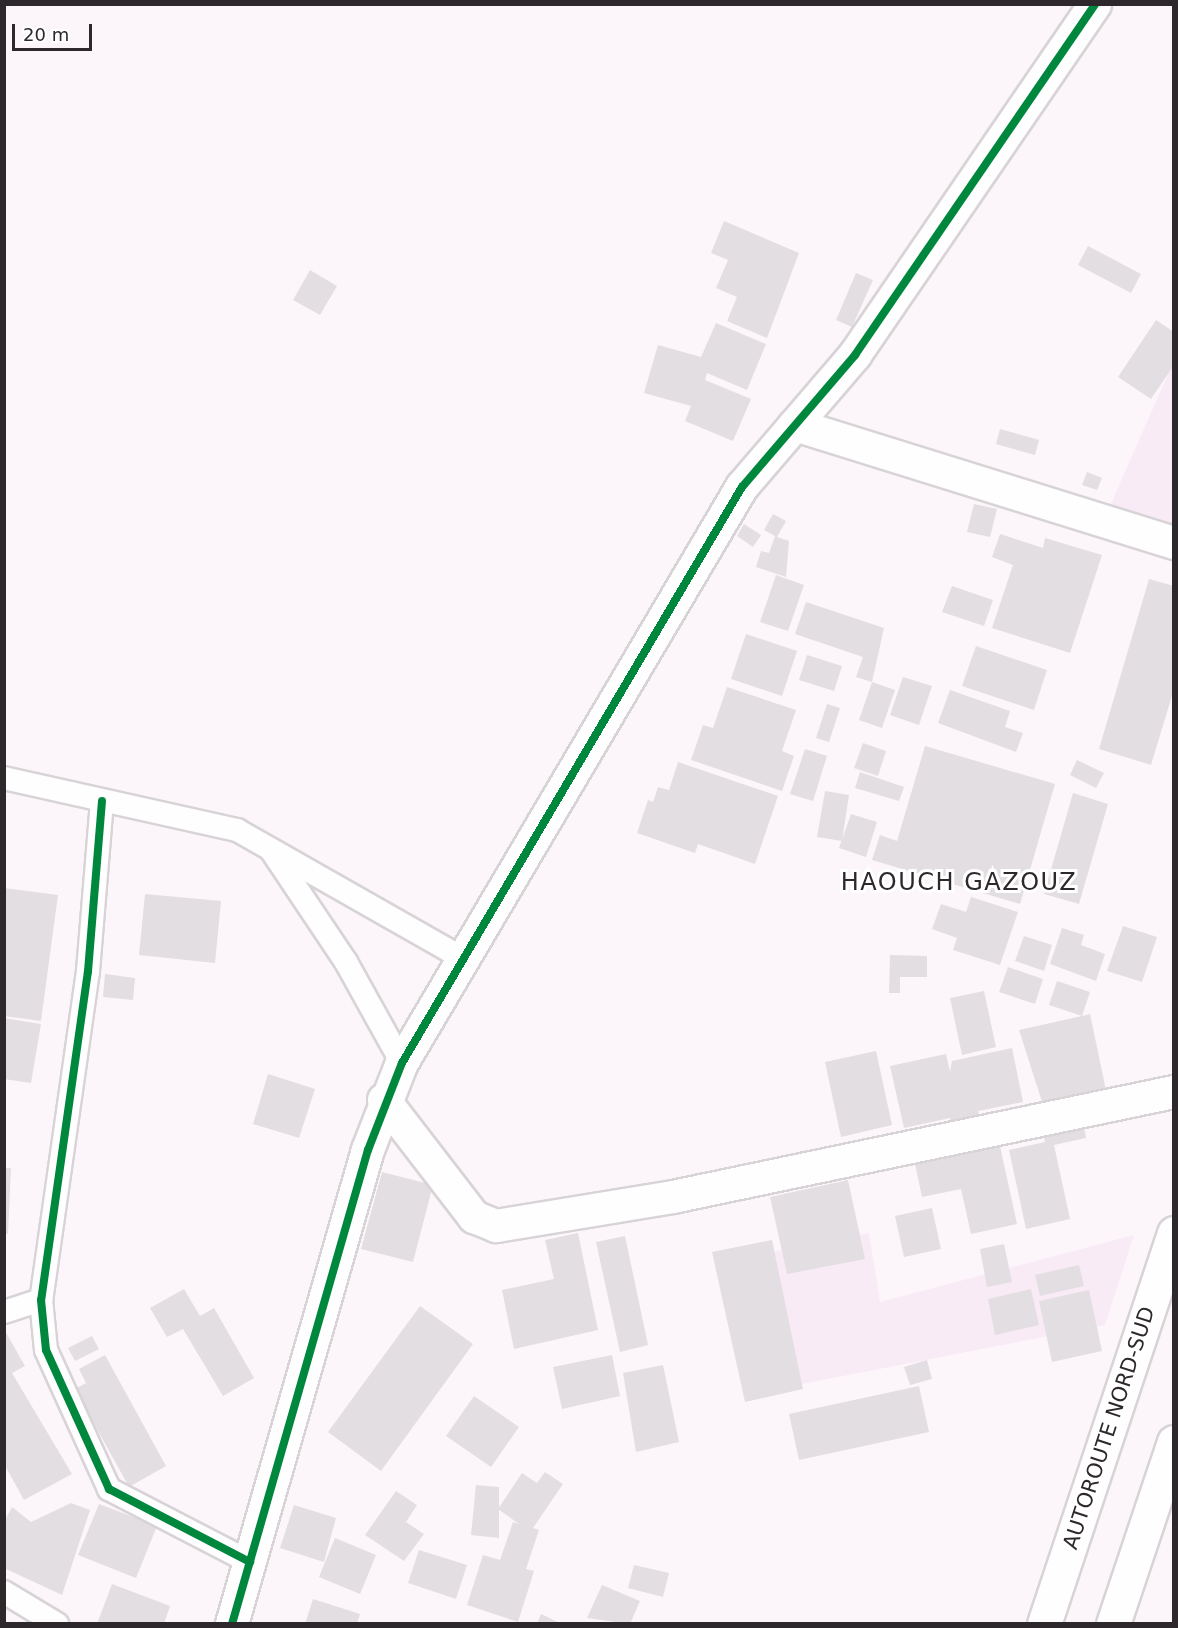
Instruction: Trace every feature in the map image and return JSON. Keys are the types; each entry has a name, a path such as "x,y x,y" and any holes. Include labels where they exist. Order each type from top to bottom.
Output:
{"highway":[{"name":"AUTOROUTE NORD-SUD","path":"1044,1623 1173,1233"},
{"path":"1113,1623 1173,1442"}],"street":[{"path":"232,1623 384,1100 402,1063 462,957 737,495 855,355 1095,4"},
{"path":"795,425 1173,543"},
{"path":"4,778 221,825 268,846 462,957"},
{"path":"102,801 88,971 41,1300 46,1350 109,1489 250,1562"},
{"path":"268,846 346,962 402,1063"},
{"path":"384,1100 474,1217 495,1226 673,1197 1173,1092"},
{"path":"4,1312 41,1300"},
{"path":"4,1592 57,1623"}],"shaded area":[{"path":"1173,363 1173,525 1105,517"},
{"path":"869,1233 880,1302 1134,1235 1105,1325 797,1385 772,1252"}],"building":[{"path":"724,221 799,253 767,338 727,321 737,297 716,288 728,260 711,253"},
{"path":"1088,246 1141,274 1131,293 1078,265"},
{"path":"310,270 337,286 320,315 293,300"},
{"path":"856,273 873,280 852,327 836,320"},
{"path":"1156,320 1174,332 1174,365 1151,399 1118,377"},
{"path":"716,323 766,344 747,390 707,373 705,380 751,399 733,441 685,421 691,406 644,393 658,345 701,357"},
{"path":"1000,429 1039,440 1035,455 996,444"},
{"path":"1087,472 1102,478 1097,490 1082,485"},
{"path":"974,504 997,509 990,537 967,532"},
{"path":"773,514 786,521 777,537 789,541 786,577 756,567 761,551 769,553 775,536 764,530"},
{"path":"744,524 761,535 753,547 737,536"},
{"path":"1000,534 1043,548 1045,538 1102,555 1070,653 992,628 1013,565 992,557"},
{"path":"776,575 804,585 788,631 760,622"},
{"path":"1149,579 1174,586 1174,689 1151,765 1099,749"},
{"path":"952,586 993,600 984,626 942,612"},
{"path":"806,602 884,628 872,682 856,677 863,657 795,634"},
{"path":"746,634 797,651 782,696 731,679"},
{"path":"976,646 1047,670 1034,710 962,686"},
{"path":"807,655 842,666 834,691 799,680"},
{"path":"903,677 932,686 919,725 890,715"},
{"path":"872,682 895,690 882,728 859,720"},
{"path":"727,687 796,710 782,751 794,756 782,791 691,760 703,725 713,728"},
{"path":"950,690 1010,711 1005,727 1023,733 1016,752 938,723"},
{"path":"827,704 840,708 829,742 816,738"},
{"path":"863,743 886,751 878,776 854,768"},
{"path":"925,746 1055,784 1020,904 872,860 880,835 897,841"},
{"path":"805,749 827,756 813,801 790,794"},
{"path":"1077,760 1104,773 1096,788 1070,775"},
{"path":"678,762 778,796 755,864 698,844 695,853 637,833 648,800 653,802 658,787 669,790"},
{"path":"860,772 904,787 899,801 855,788"},
{"path":"825,791 849,795 842,841 817,837"},
{"path":"1073,793 1108,804 1079,904 1044,894"},
{"path":"851,814 877,822 866,857 839,848"},
{"path":"4,888 58,895 41,1021 4,1016"},
{"path":"145,894 221,901 215,963 139,955"},
{"path":"971,897 1018,912 1000,965 953,950 957,938 932,929 941,904 966,912"},
{"path":"1123,926 1157,937 1142,982 1107,971"},
{"path":"1062,928 1084,935 1081,945 1105,954 1096,981 1050,964"},
{"path":"1024,936 1052,945 1044,971 1015,961"},
{"path":"890,955 927,956 927,977 900,977 900,993 889,993"},
{"path":"1008,967 1043,979 1035,1004 999,992"},
{"path":"105,974 135,978 133,1000 103,997"},
{"path":"1057,981 1090,992 1082,1016 1049,1005"},
{"path":"984,991 996,1047 962,1055 950,998"},
{"path":"1090,1014 1107,1095 1044,1108 1019,1030"},
{"path":"4,1018 41,1024 31,1083 4,1079"},
{"path":"1012,1048 1023,1102 978,1111 980,1120 952,1126 950,1118 904,1128 890,1066 946,1054 950,1072 952,1061"},
{"path":"876,1051 892,1125 841,1137 825,1062"},
{"path":"268,1074 315,1089 299,1138 253,1124"},
{"path":"1082,1116 1086,1138 1054,1145 1070,1219 1026,1229 1009,1150 1045,1142 1042,1124"},
{"path":"1000,1146 1017,1224 971,1234 961,1189 922,1197 915,1164"},
{"path":"4,1168 11,1168 8,1234 4,1233"},
{"path":"382,1172 433,1185 413,1262 361,1249"},
{"path":"848,1180 865,1259 787,1274 770,1197"},
{"path":"932,1208 941,1249 904,1257 895,1216"},
{"path":"578,1233 598,1330 514,1349 502,1290 554,1279 545,1240"},
{"path":"625,1236 648,1345 620,1352 596,1242"},
{"path":"772,1240 803,1389 745,1402 712,1252"},
{"path":"1004,1244 1012,1282 987,1287 980,1249"},
{"path":"1079,1265 1084,1286 1040,1296 1035,1275"},
{"path":"184,1289 200,1316 214,1308 254,1378 223,1396 183,1329 167,1337 150,1308"},
{"path":"1031,1289 1039,1325 995,1335 988,1299"},
{"path":"1089,1290 1102,1351 1052,1362 1039,1301"},
{"path":"420,1306 473,1344 381,1471 328,1432"},
{"path":"4,1329 25,1366 12,1373 72,1474 24,1500 4,1464"},
{"path":"92,1336 99,1349 75,1361 68,1348"},
{"path":"105,1355 166,1466 129,1487 75,1389 86,1383 79,1369"},
{"path":"612,1355 620,1396 562,1409 553,1367"},
{"path":"927,1360 932,1379 910,1385 904,1367"},
{"path":"663,1365 679,1442 636,1452 623,1373"},
{"path":"919,1386 929,1432 799,1460 789,1414"},
{"path":"474,1396 519,1427 491,1467 446,1436"},
{"path":"545,1472 563,1484 533,1528 539,1530 526,1569 534,1571 518,1622 467,1605 483,1555 500,1560 513,1522 519,1524 498,1509 522,1473 537,1483"},
{"path":"476,1485 499,1487 499,1538 471,1535"},
{"path":"396,1491 417,1505 406,1522 424,1534 404,1561 365,1535"},
{"path":"71,1503 90,1510 62,1595 4,1568 4,1522 12,1507 31,1522"},
{"path":"99,1504 157,1526 136,1578 78,1555"},
{"path":"294,1505 336,1518 324,1562 280,1548"},
{"path":"335,1538 376,1555 360,1594 319,1577"},
{"path":"419,1550 467,1565 456,1599 408,1583"},
{"path":"634,1565 669,1573 663,1597 628,1588"},
{"path":"112,1584 170,1606 164,1624 97,1624"},
{"path":"602,1585 640,1601 630,1624 587,1618"},
{"path":"313,1599 360,1614 357,1624 305,1624"},
{"path":"541,1614 562,1624 537,1624"}],"cycle path":[{"path":"232,1624 368,1150 402,1063 742,487 855,355 1095,4"},
{"path":"102,801 88,971 41,1300 46,1350 109,1489 250,1562"}],"district":[{"name":"HAOUCH GAZOUZ","path":"959,883"}]}
